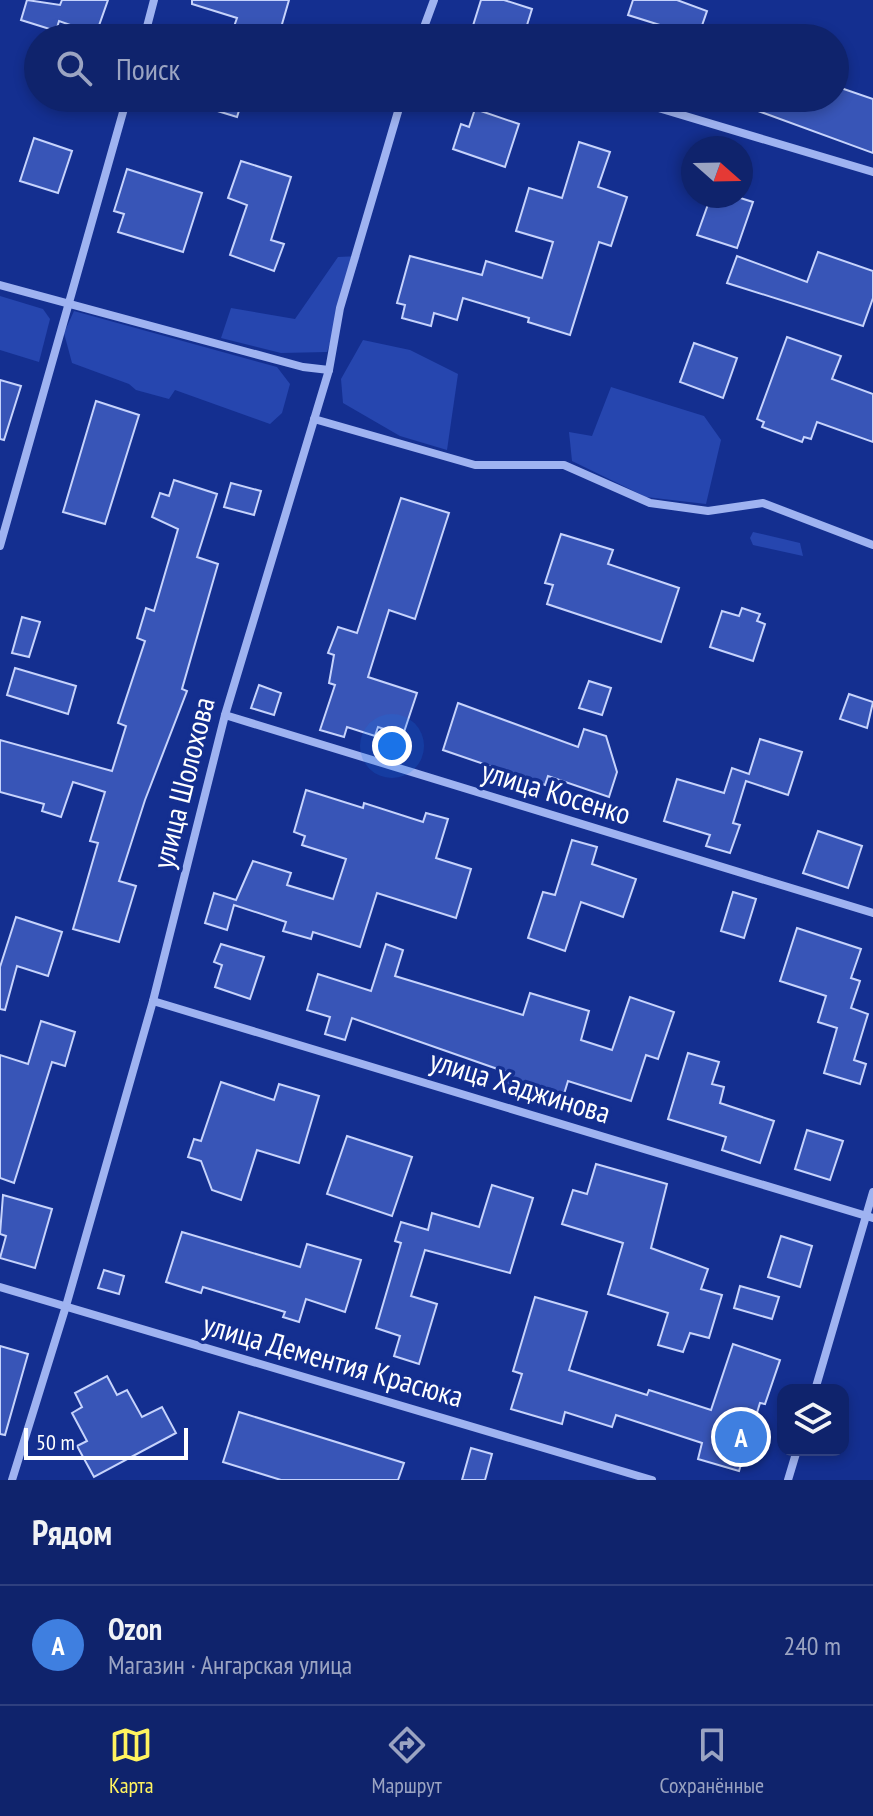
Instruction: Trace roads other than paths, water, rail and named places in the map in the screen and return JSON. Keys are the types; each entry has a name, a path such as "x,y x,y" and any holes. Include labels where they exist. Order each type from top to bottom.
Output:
{"street":[{"path":"148,24 154,0"},
{"path":"426,24 434,0"},
{"path":"0,546 71,306 123,112"},
{"name":"улица Шолохова","path":"12,1480 66,1306 153,1001 225,715 329,370 340,308 398,112"},
{"path":"672,112 873,172"},
{"path":"0,285 303,367 329,370"},
{"path":"314,419 475,465 564,465 650,503 708,511 763,503 873,545"},
{"name":"улица Косенко","path":"225,715 873,913"},
{"name":"улица Хаджинова","path":"153,1001 869,1217"},
{"path":"817,1384 869,1217 873,1192"},
{"name":"улица Дементия Красюка","path":"0,1287 652,1480"},
{"path":"788,1480 795,1456"}],"place":[{"name":"Ozon","path":"741,1437"}]}
